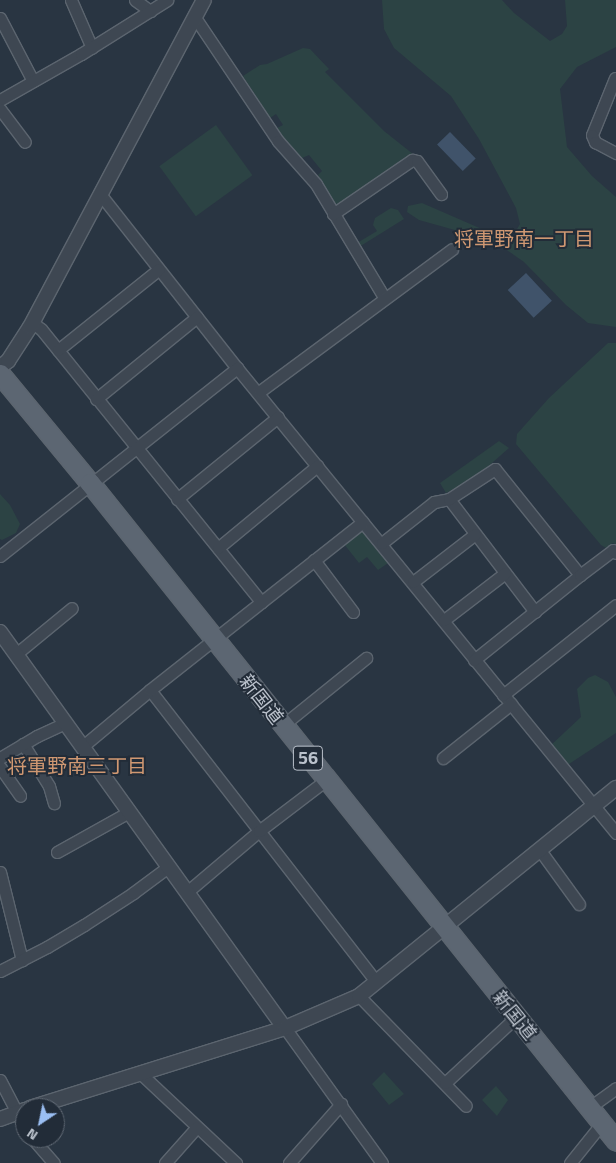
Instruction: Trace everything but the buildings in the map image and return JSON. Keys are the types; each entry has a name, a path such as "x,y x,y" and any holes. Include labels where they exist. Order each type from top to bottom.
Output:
{"main road":[{"name":"新国道","path":"0,374 90,483 616,1141"}],"street":[{"path":"71,0 92,48"},
{"path":"135,0 150,11"},
{"path":"0,100 92,48 167,0"},
{"path":"0,367 8,361 33,323 100,194 196,19 204,0"},
{"path":"0,18 32,82"},
{"path":"196,19 278,141 316,184 384,297"},
{"path":"615,78 592,135 595,142 616,153"},
{"path":"0,109 25,142"},
{"path":"333,214 412,160 417,162 441,194"},
{"path":"100,194 237,368 259,392 317,466 382,543 474,660 616,834"},
{"path":"259,392 384,297 452,249"},
{"path":"58,350 159,269"},
{"path":"96,399 197,317"},
{"path":"33,323 41,329 135,449 261,602"},
{"path":"0,556 237,368"},
{"path":"177,499 278,417"},
{"path":"218,548 317,466"},
{"path":"382,543 434,502 449,498 495,469 580,575"},
{"path":"449,498 535,612"},
{"path":"83,746 150,690 363,522"},
{"path":"413,582 475,534"},
{"path":"474,660 613,550 616,553"},
{"path":"314,560 353,612"},
{"path":"444,620 505,573"},
{"path":"444,758 616,605"},
{"path":"16,654 72,608"},
{"path":"0,632 382,1163"},
{"path":"283,725 366,658"},
{"path":"150,690 376,981"},
{"path":"0,758 65,723"},
{"path":"23,744 49,786 54,803"},
{"path":"0,767 20,796"},
{"path":"187,892 259,831 326,780"},
{"path":"62,1098 285,1028 359,996 616,788"},
{"path":"56,852 129,812"},
{"path":"539,850 579,904"},
{"path":"0,971 22,960 133,894 168,867"},
{"path":"0,872 22,960"},
{"path":"359,996 466,1106"},
{"path":"445,1083 516,1017"},
{"path":"140,1074 196,1128 236,1163"},
{"path":"0,1080 15,1103"},
{"path":"590,1107 616,1088"},
{"path":"289,1163 341,1104"},
{"path":"0,1119 15,1113"},
{"path":"570,1163 602,1123"},
{"path":"165,1163 196,1128"},
{"path":"41,1148 54,1163"}],"green space":[{"path":"382,0 502,0 514,13 550,41 562,34 567,26 565,0 616,0 616,47 577,67 560,89 567,147 592,176 616,197 616,327 588,323 566,305 524,262 501,246 487,239 419,220 407,212 408,206 422,203 507,240 514,234 520,224 516,208 479,139 451,96 394,48 384,29"},
{"path":"303,48 310,49 329,69 325,72 384,131 413,154 341,205 334,203 318,175 322,171 309,155 302,158 284,139 277,128 283,125 276,114 270,118 243,76 260,65 267,64"},
{"path":"216,125 252,175 196,216 159,166"},
{"path":"391,208 398,210 404,219 359,247 357,243 377,231 373,225 375,218"},
{"path":"608,343 616,343 616,545 613,543 606,548 601,545 516,444 517,434 549,398"},
{"path":"499,441 509,448 475,478 446,493 440,483"},
{"path":"0,494 10,505 20,524 16,533 2,540 0,539"},
{"path":"362,529 391,561 378,570 367,557 359,563 344,544"},
{"path":"595,675 608,682 616,697 616,733 566,766 550,746 581,717 577,689 588,678"},
{"path":"384,1072 404,1094 389,1105 372,1084"},
{"path":"496,1086 508,1100 497,1116 482,1100"}],"water":[{"path":"450,132 476,159 463,171 437,145"},
{"path":"526,273 552,301 534,318 508,290"}],"district":[{"name":"将軍野南一丁目","path":"524,238"},
{"name":"将軍野南三丁目","path":"77,765"}]}
